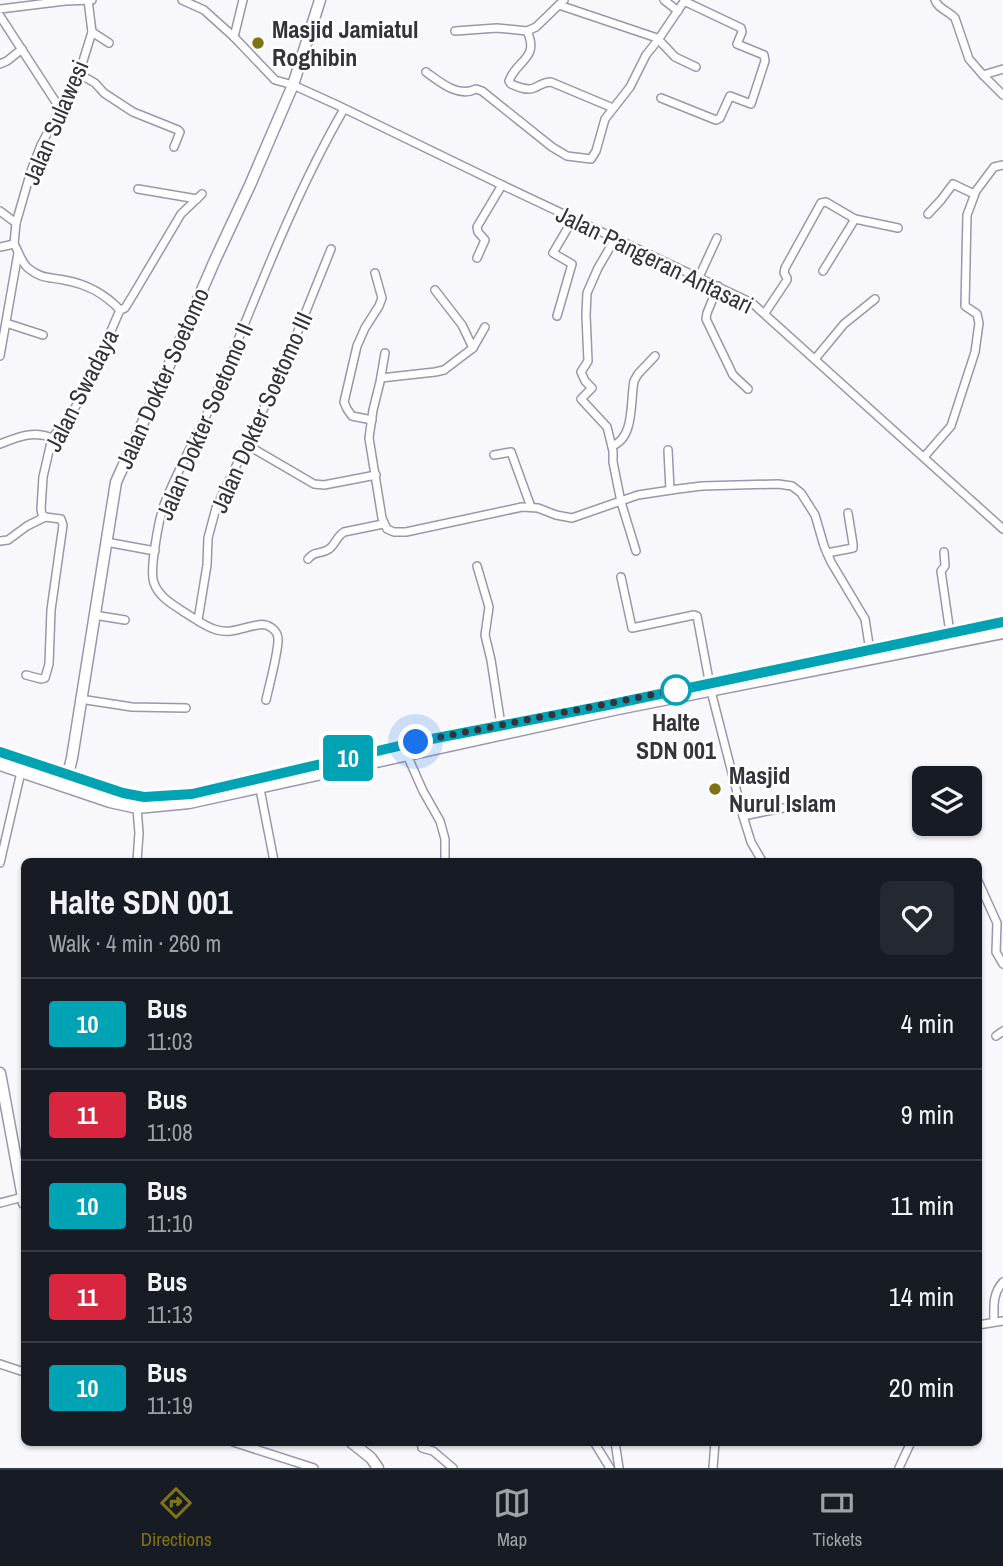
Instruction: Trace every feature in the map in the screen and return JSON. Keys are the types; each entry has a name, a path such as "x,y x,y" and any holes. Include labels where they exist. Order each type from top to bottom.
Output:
{"main road":[{"name":"Jalan Dokter Soetomo","path":"68,774 116,482 293,85 320,0"},
{"path":"0,765 92,796 138,808 189,803 1003,622"},
{"path":"0,752 123,793 144,797 192,794 501,725 1003,633"},
{"path":"0,1073 21,1185"},
{"path":"356,1446 371,1458 378,1468"}],"street":[{"path":"0,9 90,0"},
{"name":"Jalan Sulawesi","path":"0,356 17,248 16,223 41,145 79,74 92,33 90,0"},
{"name":"Jalan Pangeran Antasari","path":"182,0 204,10 275,80 293,85 742,297 765,313 1003,528"},
{"path":"234,37 243,0"},
{"path":"664,0 678,11"},
{"path":"426,72 455,90 464,93 476,89 482,91 567,156 591,159 605,120 631,87 646,55 684,0 741,28 737,44 764,55 765,61 752,103 730,96 720,118 716,120 661,97"},
{"path":"935,0 937,5 955,18 969,59 1003,95"},
{"path":"455,31 497,28 527,31 536,27 561,3 641,32 658,40 675,57 696,66"},
{"path":"0,16 61,110"},
{"path":"527,31 531,49 512,74 509,80 511,84 529,89 546,81 551,82 613,108"},
{"path":"92,33 109,43"},
{"path":"0,64 22,49"},
{"path":"982,75 1003,69"},
{"path":"79,74 133,112 178,129 180,132 174,147"},
{"name":"Jalan Dokter Soetomo II","path":"266,700 277,646 278,636 275,630 259,624 233,631 219,631 172,604 159,593 153,579 155,551 164,504 216,394 314,163 344,109"},
{"path":"925,457 951,426 975,352 979,323 977,314 965,306 966,222 974,194 995,167 1003,165"},
{"path":"928,214 954,184 974,194"},
{"path":"477,258 485,240 477,227 502,185"},
{"path":"120,310 125,308 133,296 181,214 199,196 138,189"},
{"path":"765,313 787,281 788,278 783,272 821,203 826,202 855,219 898,228"},
{"path":"0,211 16,223"},
{"path":"557,316 572,264 552,253 573,219"},
{"path":"823,271 855,219"},
{"path":"699,277 717,238"},
{"path":"615,239 593,278 586,300 589,361 581,372 592,388 581,399 607,427 621,502 636,551"},
{"path":"0,247 17,248"},
{"name":"Jalan Swadaya","path":"17,248 27,267 47,278 82,284 97,290 110,298 120,310 86,389 70,416 52,438 43,477 41,509 45,517"},
{"name":"Jalan Dokter Soetomo III","path":"198,620 207,565 208,538 216,508 284,366 331,248"},
{"path":"372,420 352,416 344,402 358,346 382,298 375,272"},
{"path":"718,286 706,319 733,375 748,389"},
{"path":"435,290 462,325 472,348"},
{"path":"815,359 845,324 875,299"},
{"path":"6,323 43,335"},
{"path":"381,378 444,370 472,348 485,327"},
{"path":"385,353 369,438 383,524 387,529 406,533 522,507 572,518 638,495 670,490 712,486 792,486 801,493 815,515 834,568 865,619 870,651"},
{"path":"612,446 619,444 628,427 634,381 655,356"},
{"path":"0,444 33,434 52,438"},
{"path":"247,445 314,484 324,485 376,475"},
{"path":"668,450 670,490"},
{"path":"494,455 511,452 531,508"},
{"path":"827,553 853,548 848,513"},
{"path":"0,541 8,540 45,517 61,519 51,610 49,664 45,678 26,675"},
{"path":"308,559 312,554 328,550 344,532 383,524"},
{"path":"106,542 155,551"},
{"path":"944,552 945,566 941,571 950,633"},
{"path":"477,566 489,607 485,635 501,725"},
{"path":"621,577 632,628 696,615 710,687 743,816 751,842 760,858"},
{"path":"94,615 125,620"},
{"path":"80,699 132,707 186,708"},
{"path":"407,755 440,821 445,839 444,858"},
{"path":"0,863 21,772"},
{"path":"260,789 273,858"},
{"path":"137,858 138,808"},
{"path":"743,816 783,808"},
{"path":"0,814 10,817"},
{"path":"982,889 998,923 996,952 1003,964"},
{"path":"0,1203 21,1201"},
{"path":"994,1322 994,1296 1003,1282"},
{"path":"982,1324 1003,1321"},
{"path":"0,1364 21,1371"},
{"path":"245,1446 314,1468"},
{"path":"422,1446 433,1451 453,1468"},
{"path":"596,1446 610,1468"},
{"path":"616,1446 619,1468"},
{"path":"713,1468 715,1446"},
{"path":"899,1468 909,1446"}],"bus line":[{"name":"10","path":"0,752 123,793 144,797 192,794 416,742 608,705 1003,622"}],"place":[{"name":"Masjid Jamiatul Roghibin","path":"258,43"},
{"name":"Halte SDN 001","path":"676,690"},
{"name":"Masjid Nurul Islam","path":"715,789"}],"route":[{"path":"416,742 676,690"}]}
